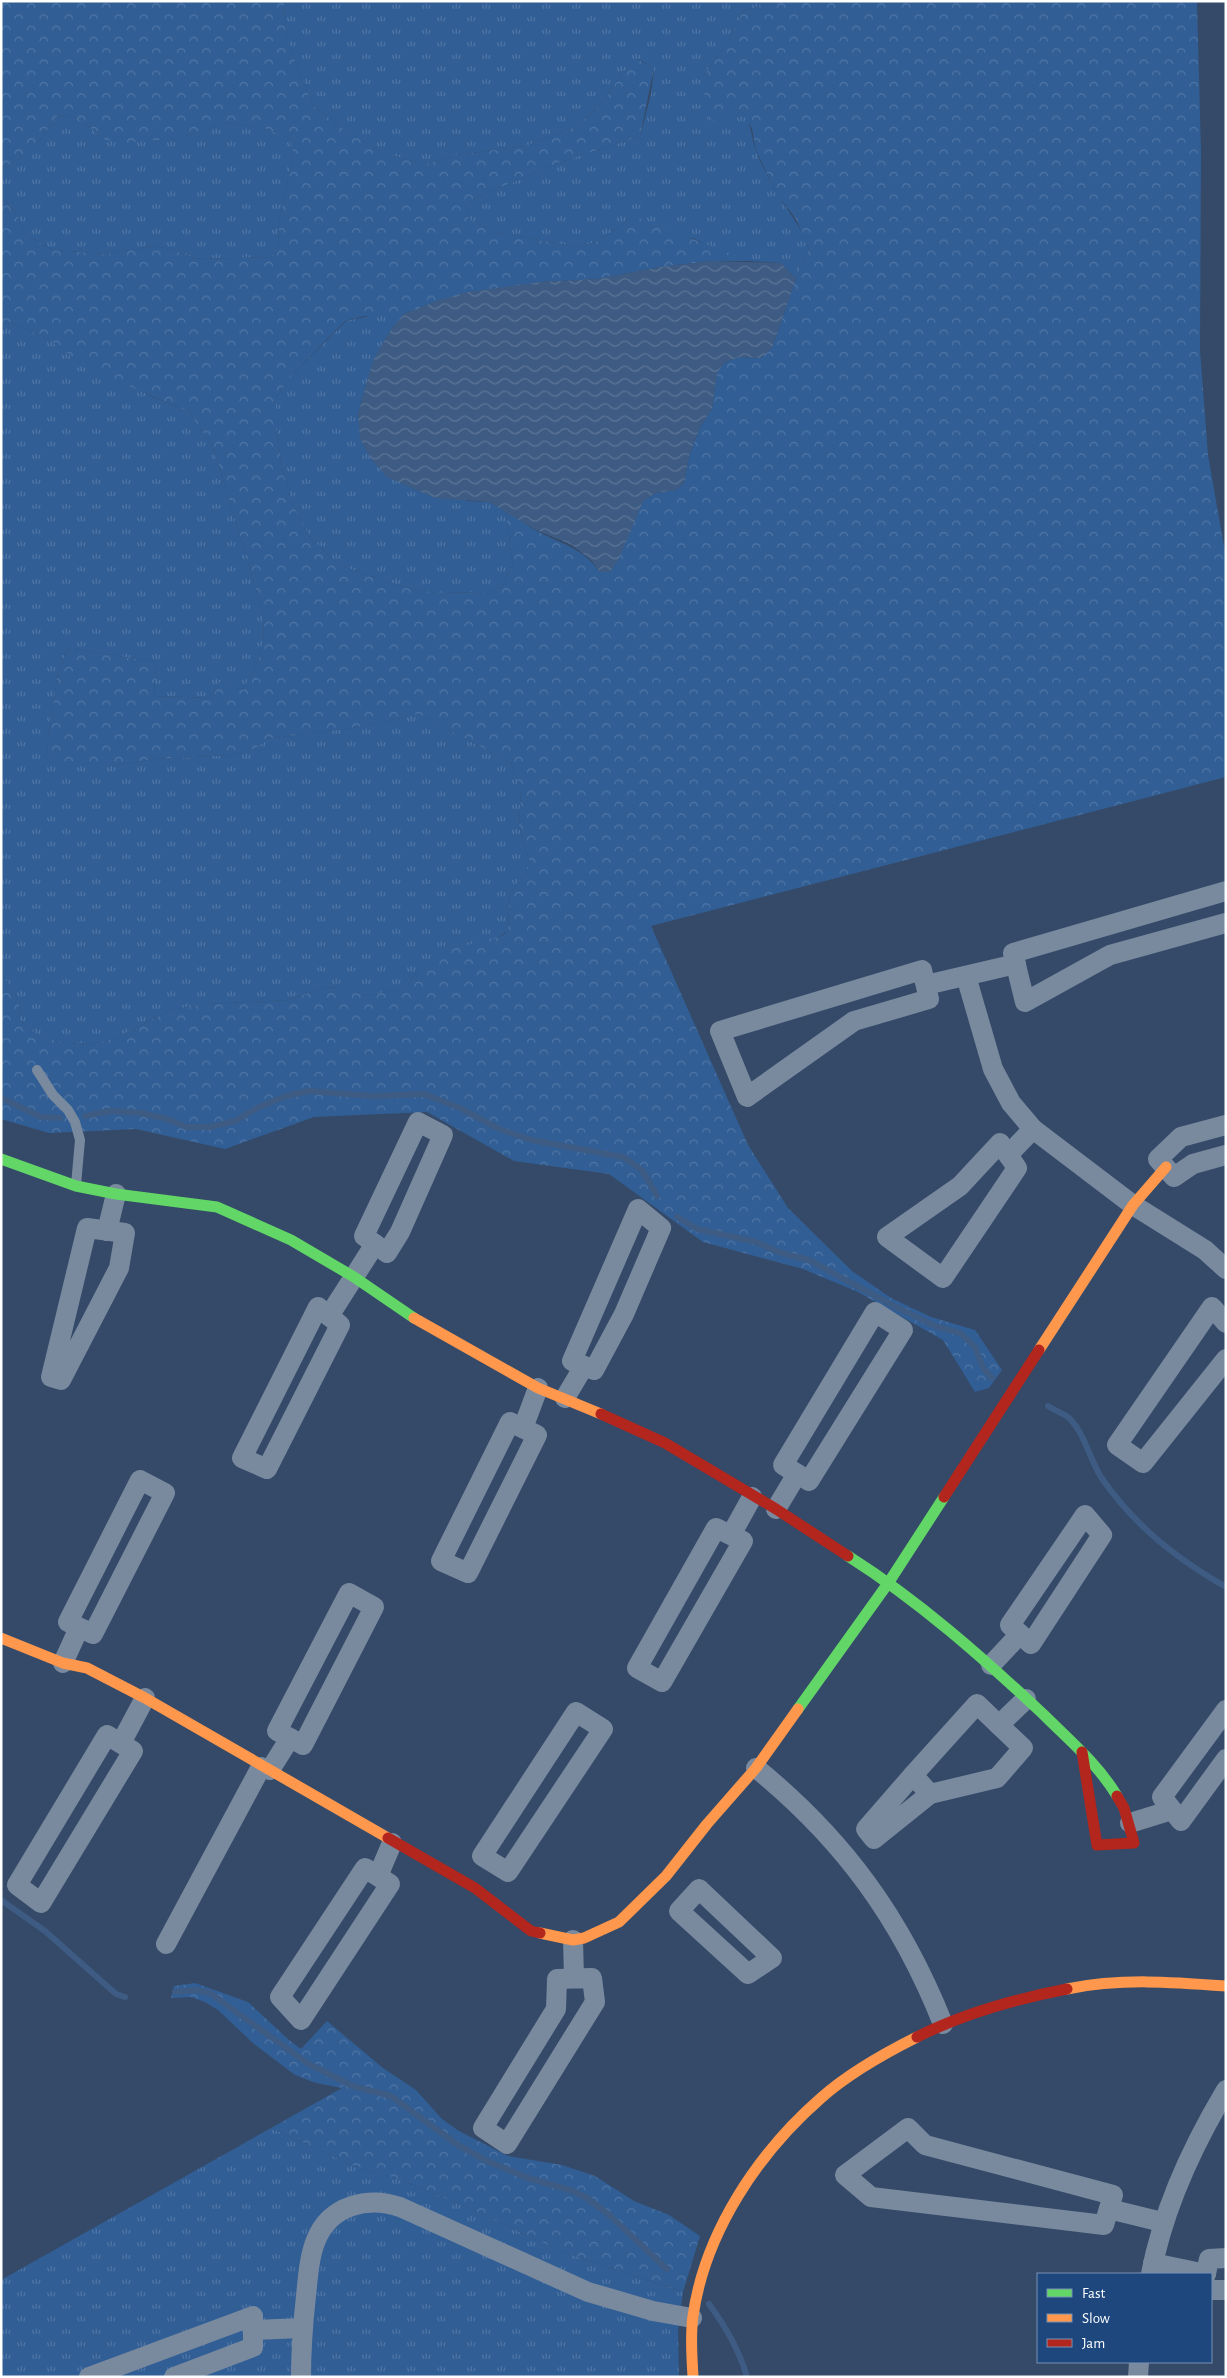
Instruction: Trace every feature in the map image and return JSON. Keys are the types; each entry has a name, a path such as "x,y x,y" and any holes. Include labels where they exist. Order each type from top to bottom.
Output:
{"street":[{"path":"1226,891 1014,954 1025,1002 1110,955 1226,924"},
{"path":"926,985 1016,964"},
{"path":"922,970 926,985 929,999 854,1021 747,1098 720,1031 922,970"},
{"path":"966,976 993,1069 1011,1103 1033,1129 1133,1204 1205,1250 1226,1270"},
{"path":"418,1122 443,1136 396,1239 387,1253 374,1244 364,1236 418,1122"},
{"path":"1226,1125 1181,1137 1158,1158 1174,1177 1193,1164 1226,1155"},
{"path":"1008,1155 1033,1129"},
{"path":"1000,1143 1008,1155 1017,1168 943,1278 887,1238 960,1186 1000,1143"},
{"path":"1,1159 76,1186 116,1194 217,1207 291,1240 354,1277 422,1323 538,1388 565,1398 665,1444 752,1497 776,1509 889,1582 991,1665 1082,1752 1106,1778 1124,1808 1130,1823 1134,1843 1097,1845 1082,1752"},
{"path":"1,1638 63,1663 87,1668 145,1698 392,1843 475,1888 531,1931 572,1940 584,1938 619,1922 666,1876 707,1824 756,1768 889,1582 1133,1204 1166,1167"},
{"path":"107,1231 116,1194"},
{"path":"638,1209 661,1228 624,1314 594,1370 584,1366 572,1361 638,1209"},
{"path":"87,1228 107,1231 125,1234 119,1268 62,1380 51,1377 87,1228"},
{"path":"328,1316 374,1244"},
{"path":"318,1307 328,1316 340,1325 268,1469 242,1458 318,1307"},
{"path":"1226,1323 1212,1307 1117,1446 1143,1463 1226,1359"},
{"path":"875,1312 903,1330 810,1481 797,1474 783,1465 875,1312"},
{"path":"565,1398 584,1366"},
{"path":"523,1428 538,1388"},
{"path":"510,1422 523,1428 537,1435 468,1573 441,1561 510,1422"},
{"path":"776,1509 797,1474"},
{"path":"140,1480 165,1493 93,1634 79,1628 68,1622 140,1480"},
{"path":"731,1535 752,1497"},
{"path":"1085,1515 1102,1535 1031,1644 1020,1634 1010,1625 1085,1515"},
{"path":"716,1528 731,1535 742,1541 662,1682 638,1668 716,1528"},
{"path":"349,1593 374,1607 303,1745 290,1738 277,1731 349,1593"},
{"path":"63,1663 79,1628"},
{"path":"991,1665 1020,1634"},
{"path":"121,1743 145,1698"},
{"path":"999,1724 1026,1699"},
{"path":"977,1704 1023,1748 997,1778 930,1794 874,1839 866,1829 913,1775 977,1704"},
{"path":"1226,1710 1162,1797 1180,1821 1226,1759"},
{"path":"576,1712 603,1729 508,1872 494,1864 482,1856 576,1712"},
{"path":"107,1735 121,1743 133,1750 41,1903 18,1885 107,1735"},
{"path":"166,1944 266,1769 290,1738"},
{"path":"756,1768 817,1822 869,1884 912,1952 943,2024"},
{"path":"913,1775 930,1794"},
{"path":"1130,1823 1172,1810"},
{"path":"378,1876 392,1843"},
{"path":"475,1888 494,1864"},
{"path":"365,1868 378,1876 390,1884 302,2020 280,1997 365,1868"},
{"path":"666,1876 689,1900"},
{"path":"700,1889 772,1958 748,1974 679,1911 689,1900 700,1889"},
{"path":"572,1940 574,1978"},
{"path":"574,1978 592,1978 595,2002 507,2144 483,2128 556,2009 557,1979 574,1978"},
{"path":"693,2377 692,2318 703,2276 724,2220 741,2190 781,2135 810,2106 855,2070 883,2053 943,2024 1016,1999 1093,1984 1172,1981 1226,1986"},
{"path":"1195,2273 1152,2269 1162,2222 1204,2127 1226,2090"},
{"path":"908,2128 925,2145 1113,2195 1109,2209 1104,2225 871,2197 845,2175 908,2128"},
{"path":"300,2377 302,2328 310,2263 316,2239 322,2228 335,2215 350,2206 375,2202 400,2207 588,2292 653,2311 692,2318"},
{"path":"1109,2209 1162,2222"},
{"path":"1206,2273 1209,2259 1226,2258"},
{"path":"1212,2290 1226,2290"},
{"path":"89,2377 253,2316 253,2347 174,2377"},
{"path":"253,2330 302,2328"},
{"path":"1138,2377 1139,2363"}],"lane":[{"path":"37,1070 53,1095 68,1110 75,1122 80,1140 76,1186"}],"green space":[{"path":"1,1 284,1 286,38 313,106 345,130 382,153 426,164 455,155 526,146 575,127 603,103 623,72 637,59 654,68 640,136 558,163 473,199 466,207 469,219 494,232 578,247 596,242 627,221 641,219 750,261 711,261 660,267 598,279 541,282 439,300 404,314 364,316 345,321 292,375 276,398 276,429 283,472 292,503 309,536 334,560 350,569 404,587 437,593 489,592 502,587 513,564 505,510 535,530 578,551 593,563 600,572 633,521 643,501 656,493 676,490 684,483 689,456 700,427 712,409 717,373 725,362 740,357 761,358 772,348 796,279 809,249 796,219 777,194 756,151 752,129 746,118 733,114 707,123 711,107 703,91 704,75 730,39 743,11 780,1 1197,1 1201,152 1200,350 1208,455 1226,558 1226,777 651,926 748,1145 788,1208 852,1271 891,1298 931,1317 975,1330 1002,1370 989,1388 975,1392 943,1340 858,1292 803,1269 703,1242 609,1174 514,1161 427,1112 314,1117 225,1149 136,1129 49,1133 1,1119 1,973 19,999 20,1020 38,1036 68,1044 97,1043 116,1038 171,1010 204,1004 289,1000 322,988 340,987 365,996 405,988 423,964 439,952 502,936 508,930 510,894 531,865 519,827 521,790 511,763 419,714 358,727 266,739 255,749 232,755 157,759 108,766 65,766 54,756 46,753 57,678 67,648 156,662 154,696 212,698 220,682 243,690 258,661 264,634 262,610 214,449 189,412 92,370 46,338 10,322 1,323 1,197 15,211 26,235 54,250 107,254 153,246 171,249 196,259 271,257 278,251 279,223 293,156 291,139 266,129 226,123 180,138 125,143 105,140 77,117 58,115 34,146 11,164 1,169"},
{"path":"284,1 780,1 743,11 730,39 704,75 711,108 746,117 761,163 806,240 809,249 796,279 781,263 750,261 717,250 695,239 627,221 596,242 578,247 494,232 469,219 466,207 473,199 558,163 640,136 651,94 654,68 638,59 623,72 603,103 575,127 526,146 455,155 426,164 382,153 345,130 313,106 286,38"},
{"path":"58,115 77,117 105,140 180,138 226,123 267,129 291,139 293,156 279,223 278,251 271,257 196,259 171,249 153,246 107,254 54,250 26,235 15,211 1,197 1,169 11,164 34,146"},
{"path":"382,313 404,314 380,349 370,373 358,414 467,501 489,502 505,510 513,564 502,587 489,592 437,593 404,587 350,569 334,560 309,536 292,503 283,472 276,429 276,398 292,375 346,321"},
{"path":"10,322 46,338 149,395 189,412 214,449 262,610 263,644 258,661 243,690 220,682 212,698 154,696 156,662 67,648 57,678 46,753 54,756 65,766 108,766 157,759 232,755 255,749 266,739 358,727 419,714 511,763 521,790 519,827 531,865 510,894 508,930 501,936 423,964 405,988 365,996 339,987 322,988 289,1000 204,1004 171,1010 116,1038 97,1043 68,1044 38,1036 20,1020 19,999 1,973 1,323"},
{"path":"195,1983 248,2002 301,2049 327,2021 383,2068 416,2090 442,2119 459,2131 508,2156 562,2165 595,2176 634,2201 669,2215 700,2236 683,2292 563,2252 458,2203 395,2178 354,2166 271,2128 342,2088 316,2083 295,2075 254,2044 218,2010 205,2002 191,1997 171,1998 174,1986"},
{"path":"271,2128 354,2166 395,2178 458,2203 563,2252 683,2292 678,2331 679,2377 1,2377 1,2280"}],"water":[{"path":"711,261 781,263 796,279 772,348 761,358 740,357 725,362 717,373 712,409 700,427 689,456 684,483 676,490 656,493 643,501 620,557 610,572 600,572 592,561 572,545 536,530 489,502 435,498 387,477 372,460 360,439 358,414 373,360 392,328 404,314 439,300 468,292 541,282 598,279 660,267"}],"waterway":[{"path":"85,1116 111,1111 140,1113 167,1119 186,1127 211,1127 235,1121 257,1108 286,1096 309,1091 373,1096 424,1094 460,1108 497,1128 531,1140 623,1157 642,1170 657,1196"},
{"path":"1,1098 41,1117 60,1118"},
{"path":"677,1217 697,1229 756,1242 781,1253 809,1260 935,1326 960,1333 975,1347 983,1368 992,1378"},
{"path":"1048,1406 1068,1417 1074,1423 1101,1477 1127,1510 1157,1539 1191,1565 1226,1587"},
{"path":"1,1900 45,1931 116,1994 125,1997"},
{"path":"175,1992 196,1990 210,1993 307,2063 352,2086 391,2096 458,2145 487,2161 528,2178 573,2191 587,2198 608,2214 667,2269"},
{"path":"709,2304 731,2339 747,2377"}],"traffic: fast":[{"path":"1,1159 76,1186 116,1194 217,1207 291,1240 354,1277 414,1318"},
{"path":"798,1709 889,1582 944,1497"},
{"path":"848,1556 925,1611 997,1672 1083,1753 1101,1773 1117,1796"}],"traffic: slow":[{"path":"1039,1350 1133,1205 1166,1167"},
{"path":"414,1318 538,1388 601,1414"},
{"path":"1,1638 63,1663 87,1668 145,1698 388,1838"},
{"path":"540,1933 573,1940 584,1938 619,1922 666,1876 707,1824 756,1768 798,1709"},
{"path":"1067,1989 1127,1982 1166,1982 1226,1986"},
{"path":"693,2377 692,2324 699,2285 709,2254 738,2196 776,2143 821,2098 867,2064 917,2037"}],"traffic: jam":[{"path":"944,1497 1039,1350"},
{"path":"601,1414 665,1443 776,1509 848,1556"},
{"path":"1082,1752 1097,1845 1134,1843 1124,1808 1117,1796"},
{"path":"388,1838 475,1888 531,1931 540,1933"},
{"path":"917,2037 935,2028 991,2008 1028,1997 1067,1989"}]}
